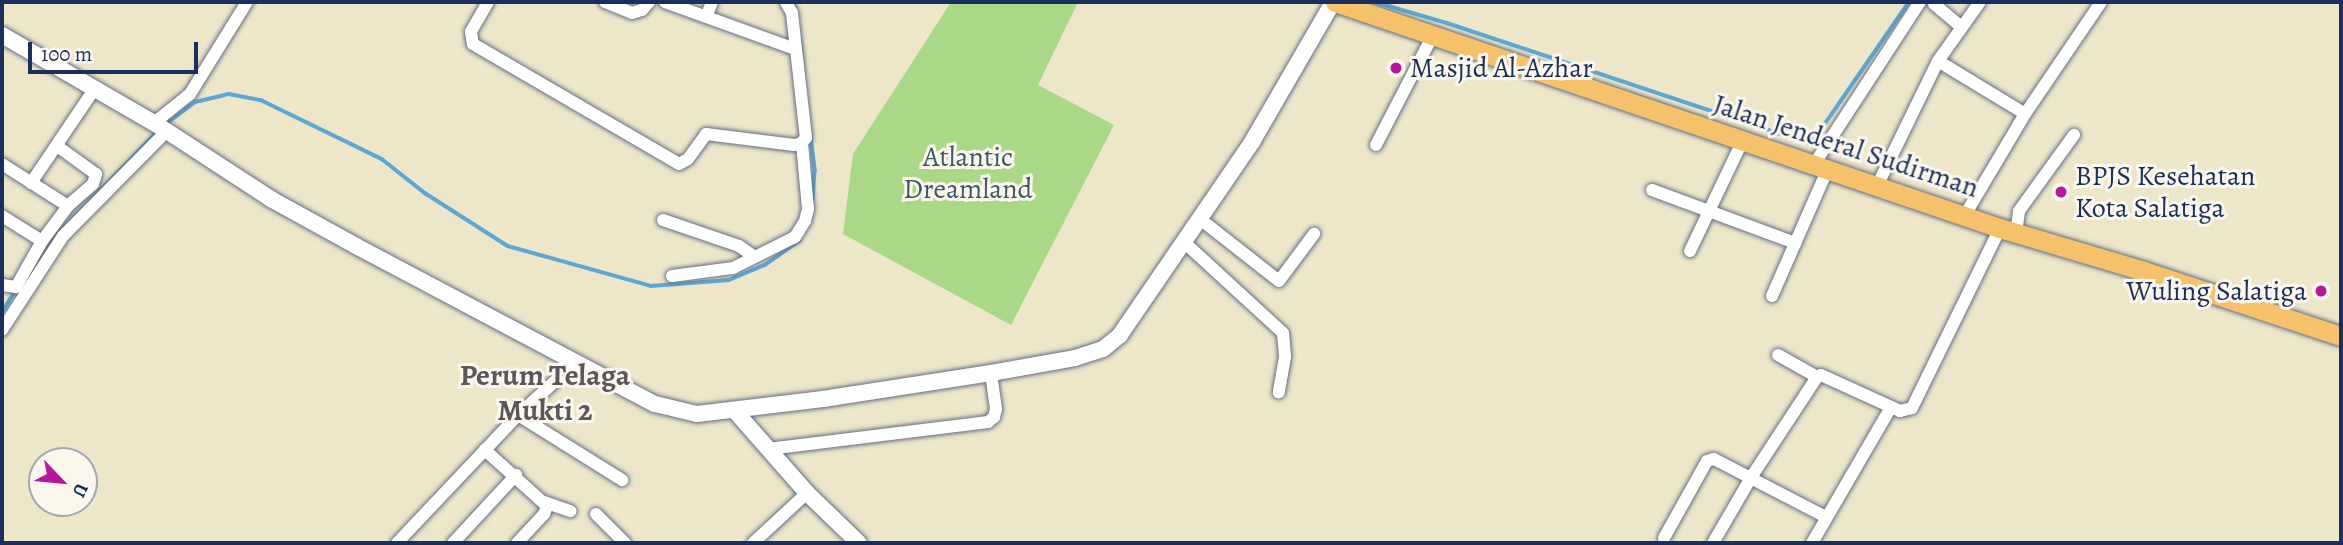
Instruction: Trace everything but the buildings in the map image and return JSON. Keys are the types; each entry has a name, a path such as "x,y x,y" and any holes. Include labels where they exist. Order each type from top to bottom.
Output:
{"main road":[{"name":"Jalan Jenderal Sudirman","path":"1334,2 2008,231 2156,275 2341,336"}],"street":[{"path":"2,285 16,287 43,241 58,232 190,94 247,2"},
{"path":"488,2 471,32 473,44 674,163 686,161 706,134 794,145 802,143 807,136 792,13 786,2"},
{"path":"605,2 632,13 642,10 649,2"},
{"path":"665,2 795,50"},
{"path":"706,18 712,2"},
{"path":"2,35 161,127 285,207 576,362 666,407 697,414 735,411 991,373 1076,358 1112,343 1252,142 1334,2"},
{"path":"1772,296 1795,243 1820,168 1920,2"},
{"path":"1877,186 1938,61 1980,2"},
{"path":"1965,215 2025,114 2101,2"},
{"path":"1934,4 1961,26"},
{"path":"1376,145 1433,35"},
{"path":"1938,61 2025,114"},
{"path":"31,183 95,88"},
{"path":"1713,543 1752,476 1817,377 1821,375 1900,411 1912,408 2019,211 2074,135"},
{"path":"1690,251 1742,142"},
{"path":"672,276 733,268 795,237 805,221 808,209 802,143"},
{"path":"2,331 58,232 68,206 93,184 96,174 57,146"},
{"path":"2,164 68,206"},
{"path":"1652,190 1795,243"},
{"path":"3,219 43,241"},
{"path":"1200,219 1279,281 1314,233"},
{"path":"663,220 739,246 755,257"},
{"path":"1184,242 1283,333 1285,357 1279,392"},
{"path":"1778,355 1817,377"},
{"path":"397,543 517,415 576,362"},
{"path":"768,449 990,421 996,409 991,373"},
{"path":"1812,543 1891,407"},
{"path":"735,411 807,493 859,543"},
{"path":"517,415 622,481"},
{"path":"485,450 516,475 547,508 517,543"},
{"path":"1664,538 1707,461 1713,460 1752,476 1826,517"},
{"path":"453,543 516,475"},
{"path":"753,543 807,493"},
{"path":"544,502 570,511"},
{"path":"596,514 625,543"}],"green space":[{"name":"Atlantic Dreamland","path":"951,2 1078,2 1038,85 1114,125 1011,325 843,234 853,154"}],"waterway":[{"path":"794,2 802,52"},
{"path":"1375,2 1447,23 1811,144 1909,2"},
{"path":"166,124 195,102 229,94 261,100 382,159 425,193 508,246 651,286 729,280 765,265 799,241"},
{"path":"44,249 158,131"},
{"path":"811,136 815,171 813,198"},
{"path":"2,312 16,290"}],"place":[{"name":"Masjid Al-Azhar","path":"1396,68"},
{"name":"BPJS Kesehatan Kota Salatiga","path":"2061,192"},
{"name":"Wuling Salatiga","path":"2321,291"}],"district":[{"name":"Perum Telaga Mukti 2","path":"545,392"}]}
